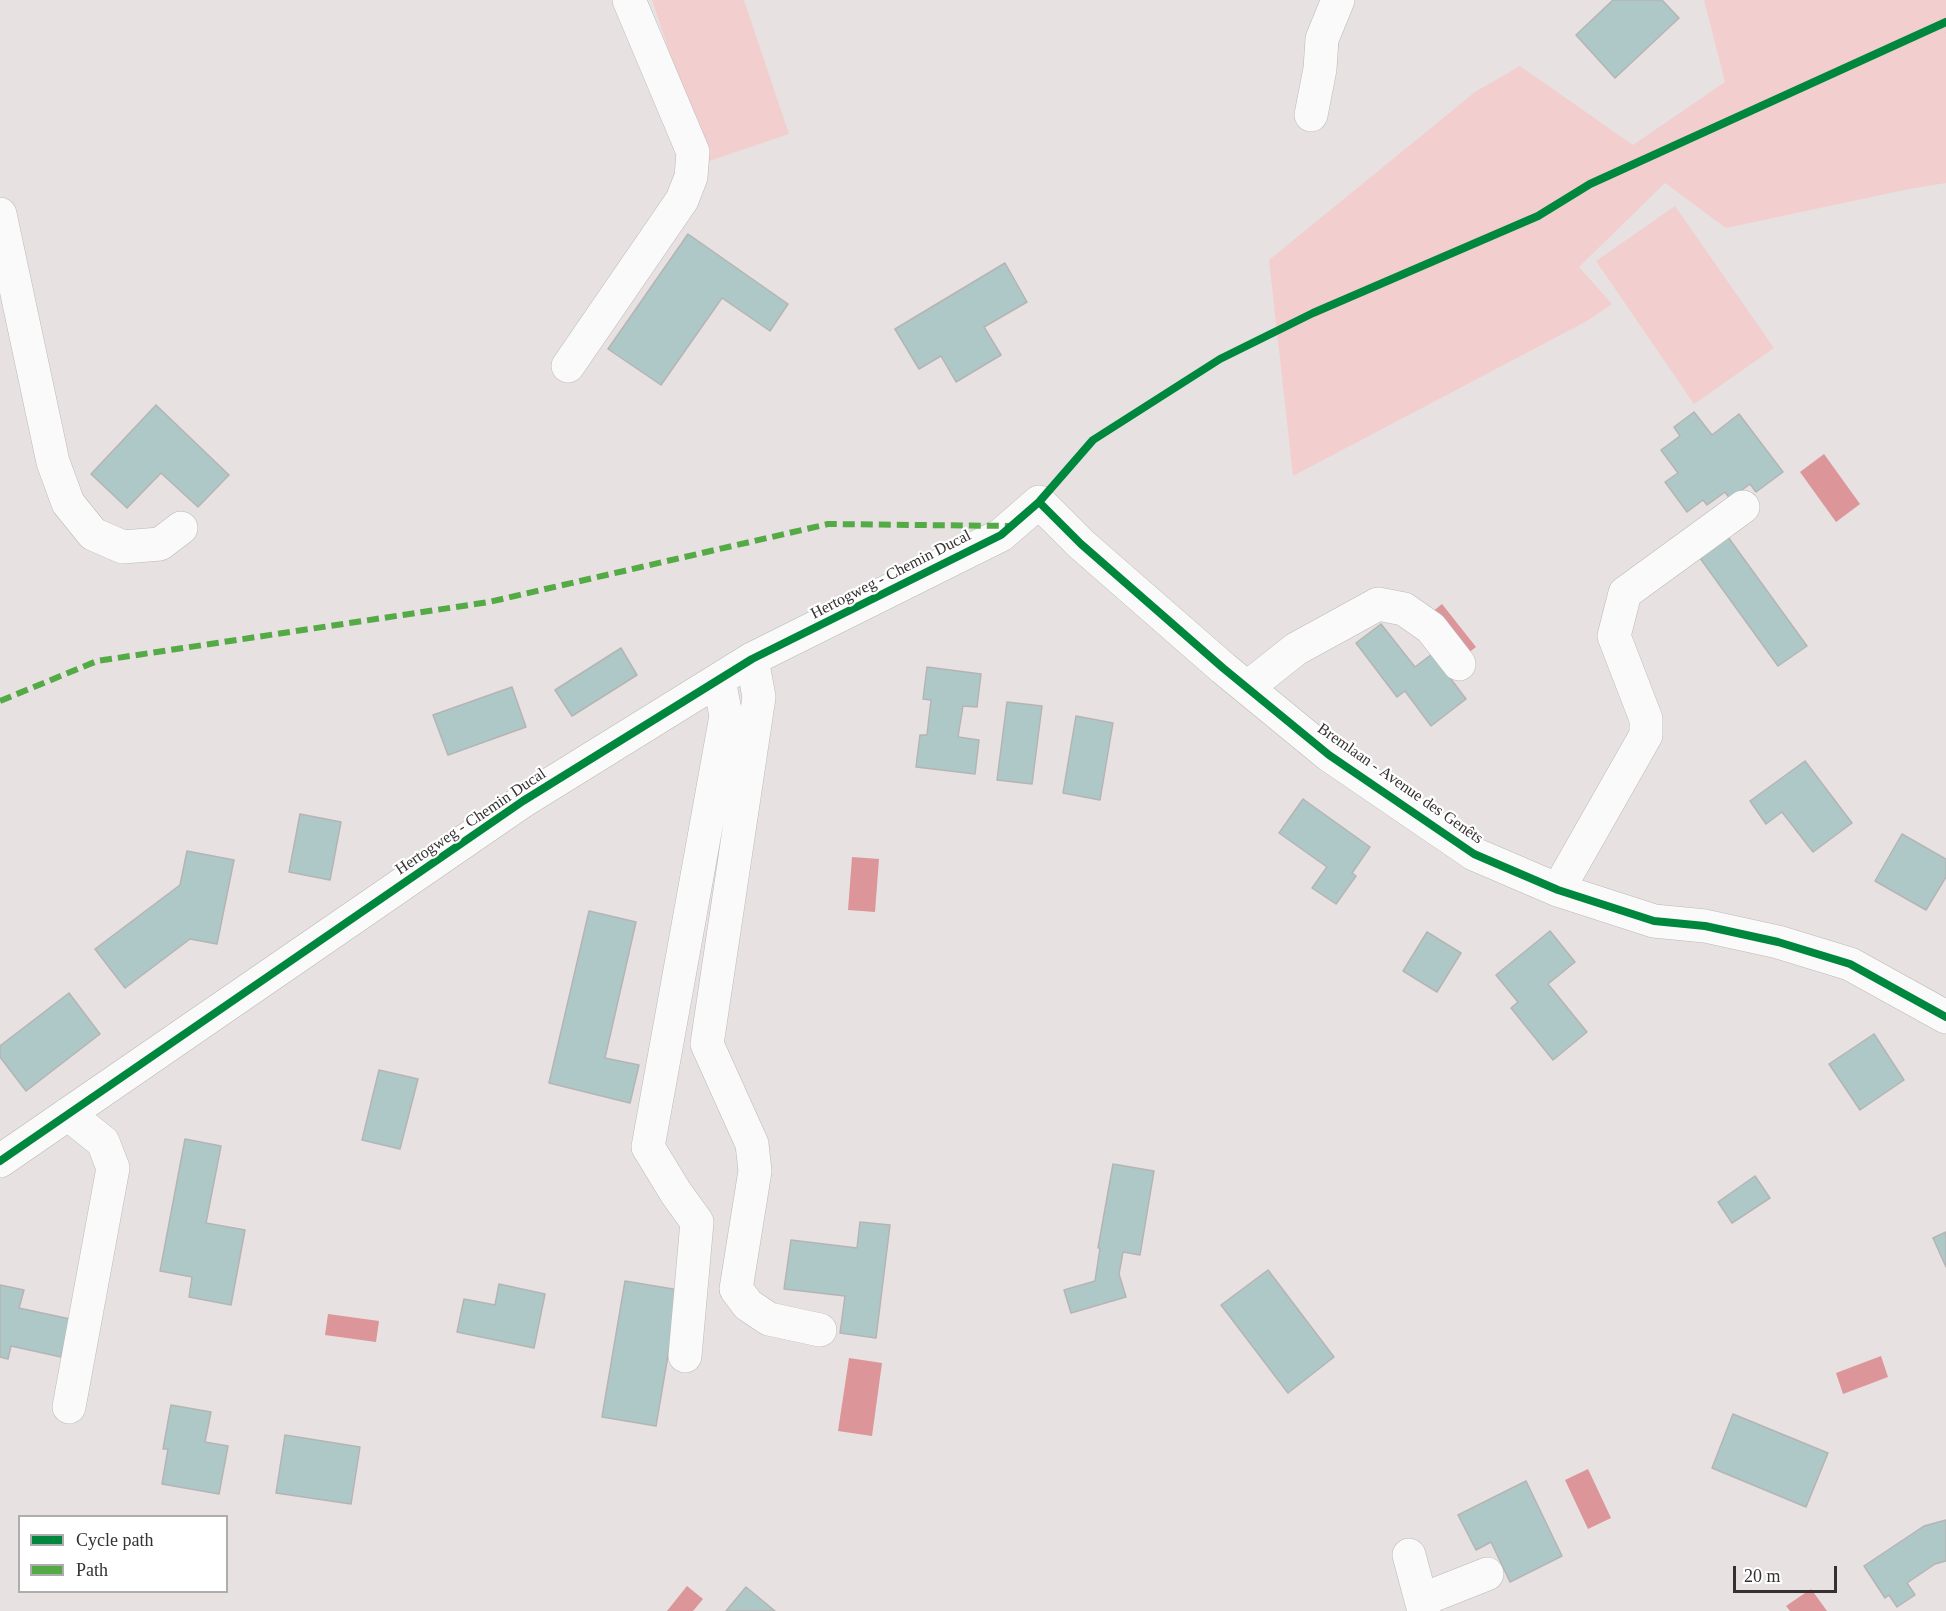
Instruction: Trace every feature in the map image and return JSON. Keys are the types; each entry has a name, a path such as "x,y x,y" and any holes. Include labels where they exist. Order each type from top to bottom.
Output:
{"street":[{"path":"568,366 682,200 691,177 693,152 629,0"},
{"path":"1311,115 1320,69 1322,39 1338,0"},
{"path":"0,214 52,462 68,503 93,534 123,547 160,544 181,528"},
{"name":"Hertogweg - Chemin Ducal","path":"0,1161 523,801 752,659 1001,535 1039,502"},
{"name":"Bremlaan - Avenue des Genêts","path":"1039,502 1081,544 1223,668 1329,755 1474,854 1558,890 1654,921 1705,926 1778,942 1850,964 1946,1017"},
{"path":"1558,890 1646,735 1646,719 1614,636 1625,593 1743,507"},
{"path":"1248,687 1296,648 1378,604 1404,609 1431,628 1459,664"},
{"path":"752,659 759,697 707,1044 752,1144 755,1171 736,1288 748,1305 769,1319 820,1330"},
{"path":"685,1356 697,1222 648,1147 726,716 719,680"},
{"path":"68,1114 103,1142 113,1168 69,1407"},
{"path":"1409,1555 1423,1606 1487,1574"}],"path":[{"path":"1940,25 1946,32"}],"shaded area":[{"path":"652,0 744,0 789,134 706,162"},
{"path":"1704,0 1946,0 1946,183 1726,228 1665,183 1579,267 1612,304 1587,321 1293,476 1269,260 1475,92 1520,66 1633,145 1725,82"},
{"path":"1675,206 1774,348 1694,404 1596,261"},
{"path":"1824,454 1860,504 1836,522 1800,472"},
{"path":"1442,604 1476,647 1464,656 1431,613"},
{"path":"852,857 879,859 875,912 848,910"},
{"path":"328,1314 379,1321 376,1342 325,1335"},
{"path":"1881,1356 1888,1377 1843,1394 1836,1373"},
{"path":"849,1358 882,1363 872,1436 838,1431"},
{"path":"1588,1469 1611,1518 1588,1529 1565,1480"},
{"path":"687,1586 703,1599 693,1611 667,1611"},
{"path":"1811,1589 1827,1611 1790,1611 1786,1606"}],"building":[{"path":"1613,0 1662,0 1679,18 1615,78 1576,35"},
{"path":"688,234 788,304 770,331 722,298 661,385 608,349"},
{"path":"1005,263 1027,302 984,327 1001,355 956,382 941,356 919,369 895,329"},
{"path":"156,405 229,475 198,507 161,473 127,508 91,474"},
{"path":"1694,412 1712,435 1739,414 1783,472 1756,492 1750,484 1730,499 1725,492 1707,505 1703,500 1687,512 1665,482 1678,473 1661,450 1680,436 1674,427"},
{"path":"1728,537 1807,646 1778,666 1700,558"},
{"path":"1381,624 1415,667 1432,654 1466,699 1431,726 1405,691 1397,697 1356,643"},
{"path":"621,648 637,675 572,716 555,690"},
{"path":"927,667 981,674 977,707 963,706 958,737 979,740 975,774 916,767 920,735 927,735 931,700 923,699"},
{"path":"512,687 526,727 448,755 433,715"},
{"path":"1007,702 1042,706 1032,784 997,780"},
{"path":"1076,716 1113,723 1100,800 1063,793"},
{"path":"1805,761 1852,823 1813,852 1782,812 1766,824 1750,801"},
{"path":"1303,799 1370,847 1352,873 1356,876 1336,904 1312,888 1327,867 1279,833"},
{"path":"300,814 341,822 330,880 289,872"},
{"path":"1902,834 1946,859 1946,877 1926,910 1875,881"},
{"path":"187,851 234,860 217,944 190,939 125,988 95,949 180,885"},
{"path":"589,911 636,922 605,1058 639,1065 630,1103 549,1083"},
{"path":"1550,931 1575,962 1548,984 1587,1032 1553,1060 1511,1008 1518,1002 1496,975"},
{"path":"1427,932 1461,953 1437,992 1403,971"},
{"path":"69,993 100,1034 26,1091 0,1057 0,1046"},
{"path":"1874,1034 1904,1080 1860,1110 1829,1064"},
{"path":"379,1070 418,1079 400,1149 362,1140"},
{"path":"185,1139 221,1146 206,1223 245,1230 231,1305 189,1297 192,1277 160,1271"},
{"path":"1113,1164 1154,1171 1140,1255 1123,1252 1119,1274 1126,1297 1071,1313 1064,1290 1095,1281 1100,1248 1098,1248"},
{"path":"1755,1176 1770,1198 1732,1223 1718,1202"},
{"path":"860,1222 890,1225 876,1338 840,1333 845,1296 784,1289 791,1240 857,1248"},
{"path":"1946,1232 1946,1267 1933,1238"},
{"path":"1268,1270 1334,1357 1288,1393 1221,1305"},
{"path":"625,1281 679,1290 656,1426 602,1417"},
{"path":"499,1284 545,1294 534,1348 457,1332 464,1299 495,1305"},
{"path":"0,1285 24,1290 19,1308 70,1319 61,1357 11,1346 8,1359 0,1357"},
{"path":"171,1405 211,1412 205,1442 228,1446 219,1494 162,1484 168,1449 163,1449"},
{"path":"1733,1414 1828,1453 1806,1507 1712,1468"},
{"path":"285,1435 360,1447 351,1504 276,1493"},
{"path":"1526,1481 1562,1556 1510,1582 1491,1542 1476,1550 1458,1515"},
{"path":"1946,1520 1946,1561 1935,1564 1907,1583 1915,1595 1897,1607 1889,1595 1885,1598 1864,1566 1924,1526"},
{"path":"746,1587 775,1611 726,1611"}],"marked path":[{"path":"0,701 97,661 489,602 828,524 1012,526"}],"cycle path":[{"path":"0,1161 523,801 752,659 1001,535 1039,502 1093,440 1220,359 1313,313 1538,216 1590,184 1946,22"},
{"path":"1039,502 1081,544 1223,668 1329,755 1474,854 1558,890 1654,921 1705,926 1778,942 1850,964 1946,1017"}]}
